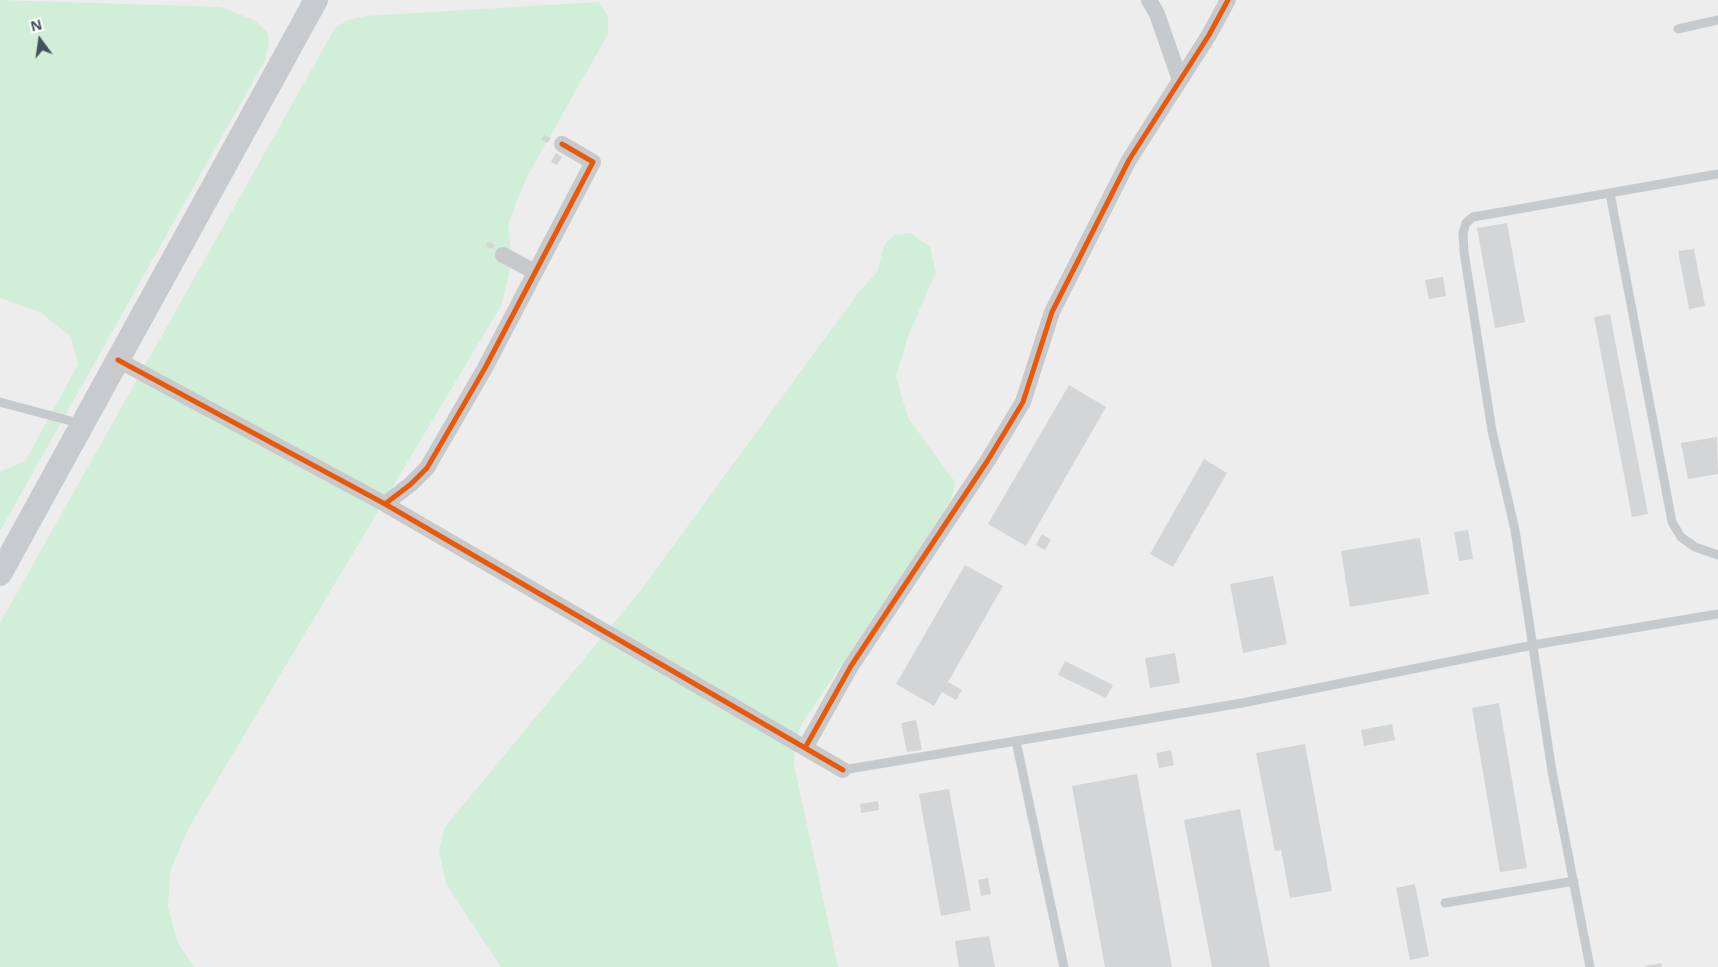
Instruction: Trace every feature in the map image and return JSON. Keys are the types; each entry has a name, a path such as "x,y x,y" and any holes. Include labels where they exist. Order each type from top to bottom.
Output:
{"main road":[{"path":"0,574 316,0"}],"street":[{"path":"1149,0 1157,14 1180,80"},
{"path":"805,748 851,666 988,460 1023,402 1052,312 1129,160 1209,35 1228,0"},
{"path":"385,504 411,484 427,468 485,368 593,162 562,144"},
{"path":"503,255 535,272"},
{"path":"118,360 385,504 843,770"}],"lane":[{"path":"1678,29 1718,20"},
{"path":"1590,967 1552,772 1515,530 1492,430 1464,252 1463,234 1466,223 1473,217 1718,174"},
{"path":"1610,193 1672,522 1681,537 1695,547 1718,555"},
{"path":"0,402 82,424"},
{"path":"843,770 1242,703 1533,645 1718,614"},
{"path":"1016,741 1064,967"},
{"path":"1445,903 1574,881"}],"green space":[{"path":"0,0 221,7 254,20 268,33 269,44 265,60 0,531 0,472 26,460 78,364 71,337 40,312 0,298"},
{"path":"599,2 608,16 608,34 529,173 508,225 512,259 502,304 188,829 170,872 168,907 178,943 194,967 0,967 0,623 335,28 348,20 365,16"},
{"path":"911,233 930,247 936,272 909,334 896,376 908,418 955,482 951,499 939,519 802,724 795,738 794,765 838,967 501,967 446,884 439,851 444,828 641,590 858,293 877,272 884,245 895,235"}],"building":[{"path":"544,135 551,138 548,143 541,139"},
{"path":"556,153 562,157 557,165 551,162"},
{"path":"1507,223 1525,322 1495,328 1477,228"},
{"path":"488,241 495,245 492,249 486,246"},
{"path":"1694,249 1705,306 1689,309 1678,251"},
{"path":"1443,277 1446,296 1429,299 1425,280"},
{"path":"1610,314 1648,514 1632,517 1594,317"},
{"path":"1069,385 1106,407 1026,546 988,524"},
{"path":"1717,437 1718,474 1688,479 1681,443"},
{"path":"1204,459 1227,473 1173,567 1150,554"},
{"path":"1468,530 1473,559 1459,561 1454,532"},
{"path":"1042,534 1051,540 1045,550 1036,545"},
{"path":"1420,538 1429,594 1350,607 1341,551"},
{"path":"965,565 1003,586 948,682 962,690 956,700 942,692 934,706 896,684"},
{"path":"1273,576 1287,644 1243,653 1230,584"},
{"path":"1175,653 1180,683 1150,688 1145,658"},
{"path":"1065,661 1113,685 1106,698 1058,675"},
{"path":"1499,703 1527,868 1500,872 1472,708"},
{"path":"916,720 922,750 907,752 901,723"},
{"path":"1392,724 1395,740 1364,746 1361,730"},
{"path":"1305,744 1332,891 1290,898 1281,850 1275,851 1256,753"},
{"path":"1171,750 1174,765 1159,768 1156,753"},
{"path":"1137,774 1172,967 1105,967 1072,786"},
{"path":"949,789 971,910 941,916 919,794"},
{"path":"878,801 879,810 861,813 860,804"},
{"path":"1240,809 1270,967 1212,967 1184,820"},
{"path":"988,878 991,894 981,896 978,880"},
{"path":"1415,884 1429,956 1410,960 1396,888"},
{"path":"989,936 995,967 959,967 955,941"},
{"path":"1661,963 1662,967 1645,967 1645,966"}],"cycle path":[{"path":"805,748 851,666 988,460 1023,402 1052,312 1129,160 1209,35 1228,0"},
{"path":"385,504 411,484 427,468 485,368 593,162 562,144"},
{"path":"118,360 385,504 843,770"}]}
